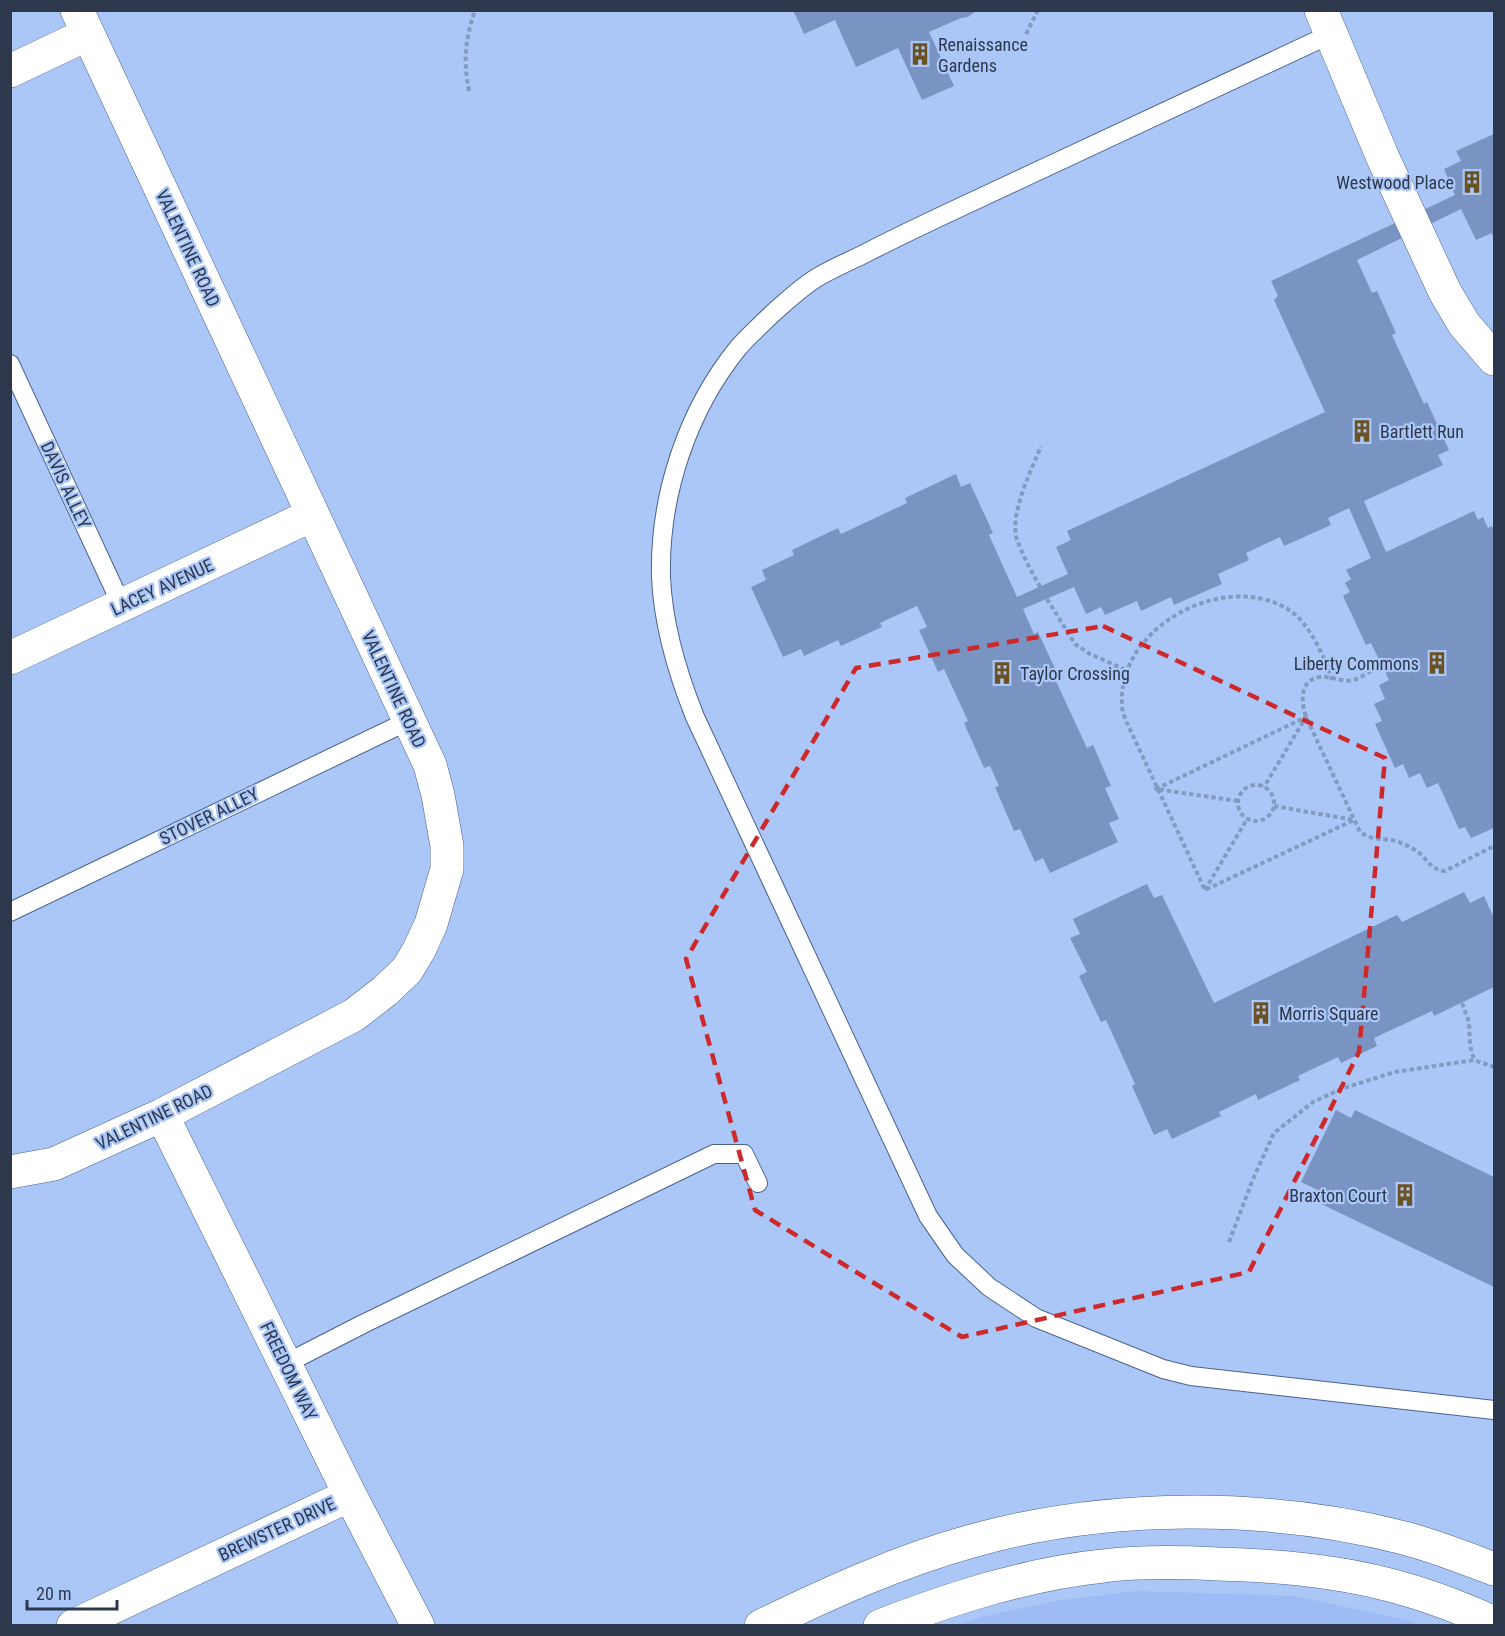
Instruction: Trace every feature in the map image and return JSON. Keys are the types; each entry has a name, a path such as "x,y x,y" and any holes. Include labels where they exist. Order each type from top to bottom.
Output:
{"street":[{"path":"10,71 83,22"},
{"name":"VALENTINE ROAD","path":"10,1172 54,1164 162,1115 354,1015 407,970 431,924 447,869 447,846 430,765 83,22"},
{"path":"1326,22 1383,158 1445,292 1464,324 1494,359"},
{"name":"LACEY AVENUE","path":"10,658 312,515"},
{"name":"FREEDOM WAY","path":"162,1115 350,1495 418,1626"},
{"name":"BREWSTER DRIVE","path":"74,1626 350,1495"},
{"path":"761,1626 868,1577 973,1540 1079,1519 1133,1514 1241,1513 1350,1527 1404,1538 1494,1569"},
{"path":"880,1626 922,1610 1000,1586 1103,1566 1167,1562 1251,1565 1330,1573 1407,1591 1464,1609 1494,1623"}],"lane":[{"path":"1326,22 885,243 817,278 789,298 739,347 717,378 699,408 681,452 669,495 663,540 661,578 665,614 678,675 695,717 928,1216 964,1263 989,1287 1036,1318 1163,1370 1191,1376 1494,1410"},
{"name":"DAVIS ALLEY","path":"10,364 122,606"},
{"name":"STOVER ALLEY","path":"10,912 408,721"},
{"path":"285,1364 714,1154 744,1155 758,1183"}],"path":[{"path":"469,91 464,67 468,32 475,10"},
{"path":"1026,34 1038,10"},
{"path":"1040,587 1017,539 1016,524 1018,507 1041,446"},
{"path":"1204,890 1156,789 1127,723 1122,706 1128,671 1148,637 1187,608 1226,596 1264,598 1289,610 1301,620 1328,668 1332,680"},
{"path":"1047,599 1075,644 1090,654 1128,671"},
{"path":"1371,671 1355,680 1332,680 1322,676 1314,679 1301,697 1306,717 1360,832 1369,839 1399,841 1418,852 1439,871 1445,871 1494,846"},
{"path":"1156,789 1306,717"},
{"path":"1264,787 1306,717"},
{"path":"1258,786 1264,787 1272,795 1274,806 1268,817 1256,821 1247,818 1241,812 1238,801 1243,791 1258,786"},
{"path":"1156,789 1238,801"},
{"path":"1274,806 1354,820"},
{"path":"1204,890 1247,818"},
{"path":"1204,890 1354,820"},
{"path":"1462,1003 1469,1022 1470,1045 1474,1060"},
{"path":"1229,1242 1253,1179 1274,1133 1313,1102 1341,1089 1395,1072 1474,1060 1494,1066"}],"highlighted area":[{"path":"1103,626 1385,758 1359,1052 1249,1272 962,1337 755,1210 686,959 856,668"}],"shaded area":[{"path":"1136,1591 1294,1596 1407,1620 1420,1625 958,1625 981,1617 1055,1601"}],"building":[{"name":"Renaissance Gardens","path":"793,10 978,10 968,17 929,32 954,86 922,100 898,48 856,67 835,20 804,34"},
{"path":"1494,134 1494,239 1492,233 1476,240 1461,209 1357,260 1372,293 1377,291 1396,333 1392,335 1424,404 1427,402 1449,450 1438,455 1443,465 1364,501 1386,552 1474,511 1478,520 1483,517 1488,528 1492,526 1494,532 1494,828 1471,838 1465,827 1459,829 1438,783 1427,788 1420,773 1409,778 1403,764 1395,768 1375,724 1382,721 1374,704 1385,699 1379,685 1389,680 1371,643 1366,645 1343,596 1350,592 1345,583 1351,579 1346,570 1371,558 1349,508 1328,518 1331,525 1284,546 1280,537 1246,553 1249,560 1218,574 1222,584 1174,605 1171,597 1141,611 1137,601 1105,615 1101,607 1086,614 1074,587 1023,609 1034,634 1038,632 1058,675 1054,677 1087,748 1093,745 1111,786 1105,788 1119,819 1109,823 1118,842 1050,873 1043,858 1035,862 1020,829 1014,831 995,787 999,786 990,766 984,768 964,723 968,721 944,669 938,672 919,630 927,627 917,606 880,623 882,627 841,646 838,640 804,656 801,649 783,657 751,587 766,580 762,570 794,555 792,550 838,528 841,534 907,503 905,498 956,474 961,487 970,483 993,533 989,535 1017,597 1068,574 1056,547 1071,540 1067,531 1325,412 1274,300 1278,296 1271,281 1455,195 1444,169 1461,161 1456,151"},
{"name":"Morris Square","path":"1147,884 1154,898 1162,895 1214,1003 1397,915 1402,922 1464,892 1470,903 1484,896 1494,918 1494,987 1434,1016 1432,1011 1374,1038 1377,1046 1341,1063 1338,1057 1298,1076 1300,1080 1258,1100 1256,1094 1219,1112 1221,1116 1172,1139 1167,1129 1154,1135 1132,1086 1135,1084 1106,1020 1101,1022 1079,976 1087,972 1070,938 1080,934 1073,919"},
{"name":"Braxton Court","path":"1336,1110 1351,1118 1355,1110 1494,1177 1494,1287 1313,1200 1318,1190 1301,1182"}],"place":[{"name":"Renaissance Gardens","path":"920,54"},
{"name":"Westwood Place","path":"1472,182"},
{"name":"Bartlett Run","path":"1362,431"},
{"name":"Liberty Commons","path":"1437,663"},
{"name":"Taylor Crossing","path":"1002,673"},
{"name":"Morris Square","path":"1261,1013"},
{"name":"Braxton Court","path":"1405,1195"}]}
